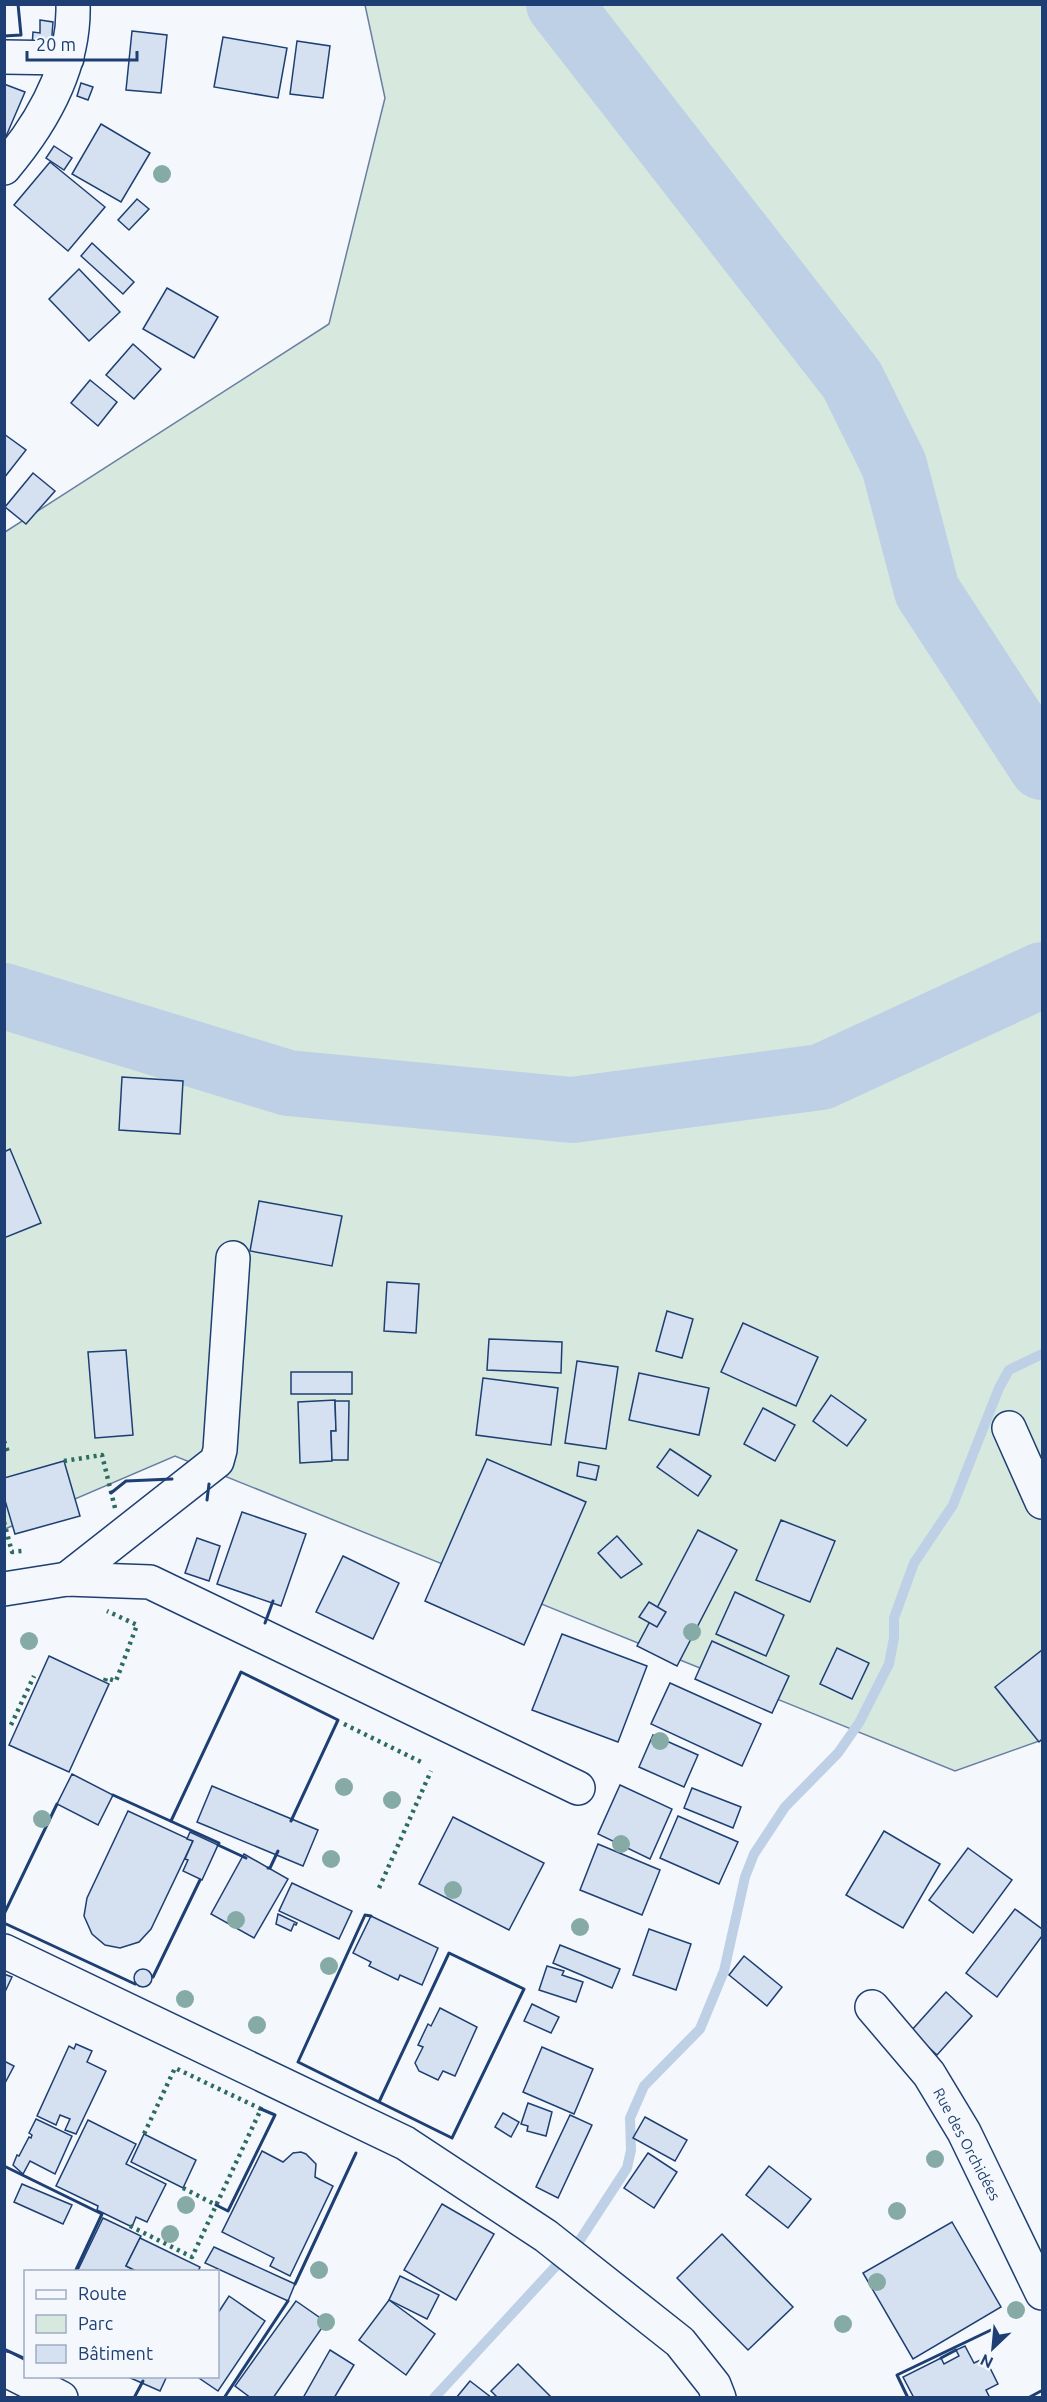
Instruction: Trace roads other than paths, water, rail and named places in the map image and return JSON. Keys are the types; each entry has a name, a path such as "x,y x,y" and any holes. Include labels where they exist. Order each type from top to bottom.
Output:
{"street":[{"path":"4,168 27,141 56,89 68,58 74,30 73,4"},
{"path":"4,57 68,58"},
{"path":"66,1579 217,1461 220,1450 233,1258"},
{"path":"1009,1428 1042,1502"},
{"path":"4,1589 66,1579 150,1582 578,1788"},
{"path":"4,1951 405,2143 546,2236 680,2342 714,2385 719,2397"},
{"name":"Rue des Orchidées","path":"872,2007 929,2074 964,2132 1042,2293"},
{"path":"4,2369 61,2397"}],"waterway":[{"path":"559,4 852,380 894,465 927,591 1042,767"},
{"path":"4,996 288,1083 572,1110 821,1077 1042,975"},
{"path":"434,2398 580,2240 627,2168 631,2150 630,2118 644,2086 700,2029 724,1971 745,1877 754,1854 785,1807 838,1753 859,1723 889,1664 894,1638 894,1618 914,1563 953,1505 999,1388 1009,1370 1042,1354"}]}
